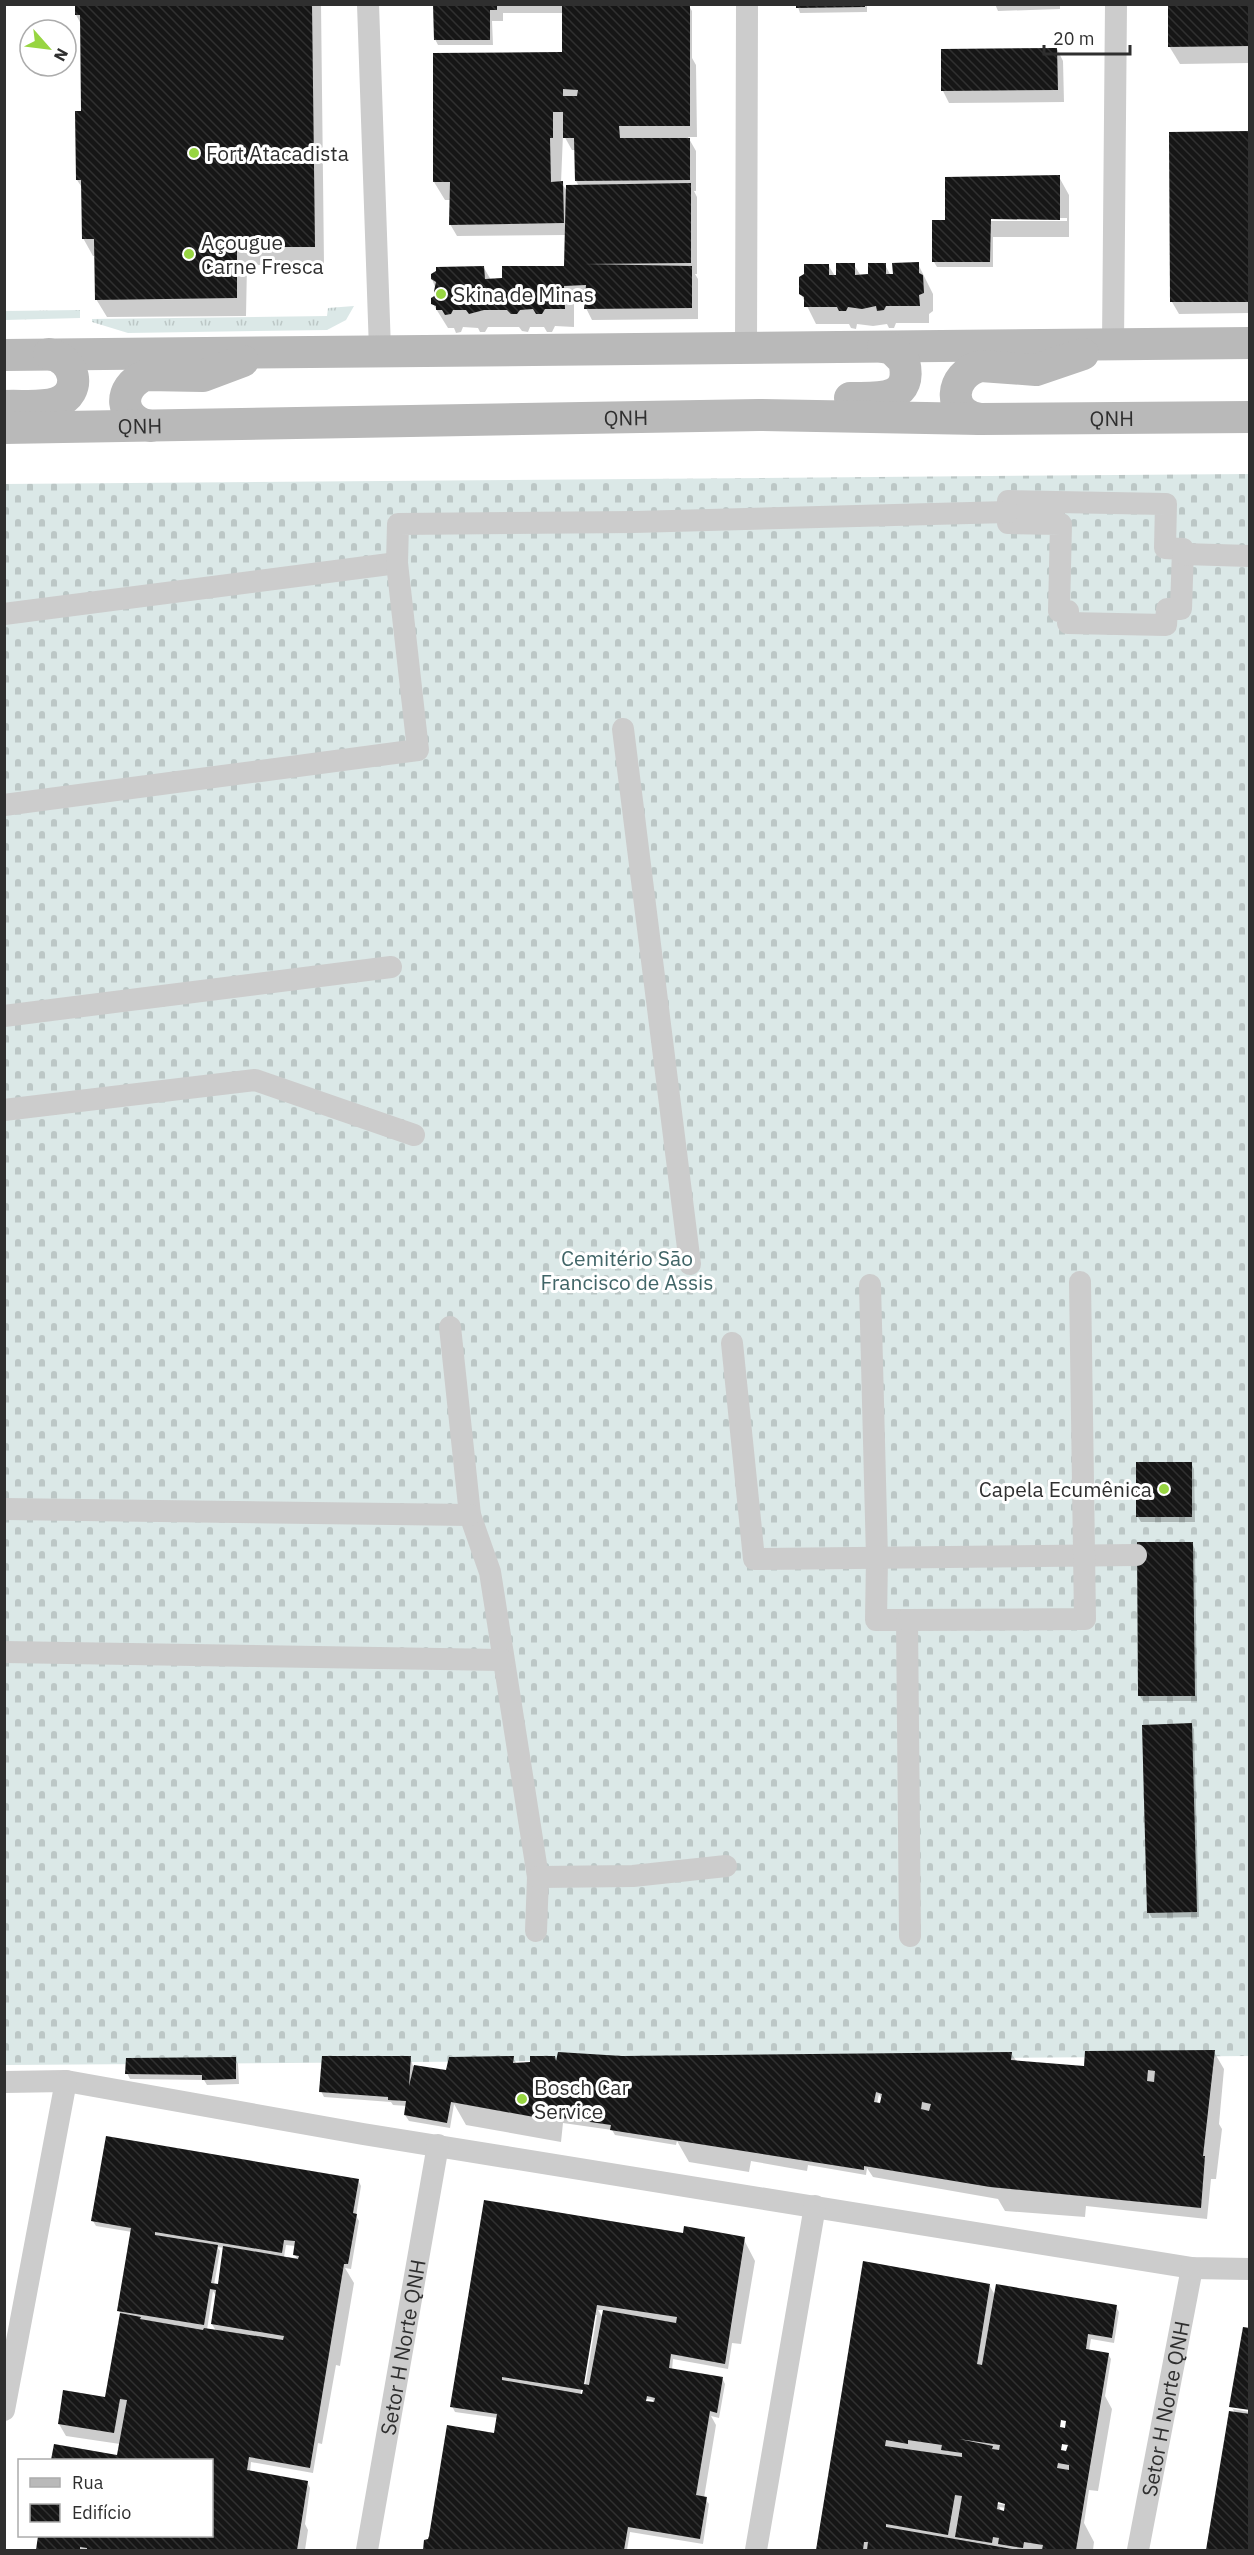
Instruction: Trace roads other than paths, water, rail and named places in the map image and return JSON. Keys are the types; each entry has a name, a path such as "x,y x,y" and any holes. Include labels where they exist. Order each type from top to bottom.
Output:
{"street":[{"path":"368,4 380,350"},
{"path":"746,349 747,4"},
{"path":"1113,344 1116,4"},
{"path":"4,355 1250,343"},
{"path":"980,419 971,418 963,413 956,397 959,380 972,369 981,366 1036,370 1113,344"},
{"path":"759,415 824,398 886,398 895,394 906,378 904,361 891,349 883,347"},
{"path":"151,426 135,421 126,407 127,391 138,378 146,375 203,376 263,353"},
{"path":"4,406 48,405 66,398 72,390 73,372 64,359 49,354"},
{"name":"QNH","path":"4,428 759,415 980,419 1250,417"},
{"path":"1008,501 1166,504 1165,548 1183,549 1181,609 1167,609 1166,625 1068,623 1068,611 1059,611 1061,524 1008,523 1008,512 1008,501"},
{"path":"4,805 418,750 397,563 398,524 634,522 1008,512"},
{"path":"1183,554 1250,556"},
{"path":"4,615 397,563"},
{"path":"622,729 690,1264"},
{"path":"4,1016 391,967"},
{"path":"4,1110 255,1080 414,1135"},
{"path":"870,1285 877,1558 876,1620 1085,1619 1080,1282"},
{"path":"450,1327 470,1515 490,1572 502,1660 538,1877 536,1931"},
{"path":"732,1343 754,1559 1136,1555"},
{"path":"4,1509 470,1515"},
{"path":"907,1620 910,1936"},
{"path":"4,1652 502,1660"},
{"path":"538,1877 633,1876 726,1866"},
{"path":"4,2082 66,2081 318,2126 1192,2268 1250,2269"},
{"path":"4,2410 66,2081"},
{"name":"Setor H Norte QNH","path":"367,2550 438,2145"},
{"path":"756,2550 815,2206"},
{"name":"Setor H Norte QNH","path":"1138,2550 1192,2268"}],"place":[{"name":"Fort Atacadista","path":"194,153"},
{"name":"Açougue Carne Fresca","path":"189,254"},
{"name":"Skina de Minas","path":"441,294"},
{"name":"Capela Ecumênica","path":"1164,1489"},
{"name":"Bosch Car Service","path":"522,2099"}],"park label":[{"name":"Cemitério São Francisco de Assis","path":"627,1270"}]}
